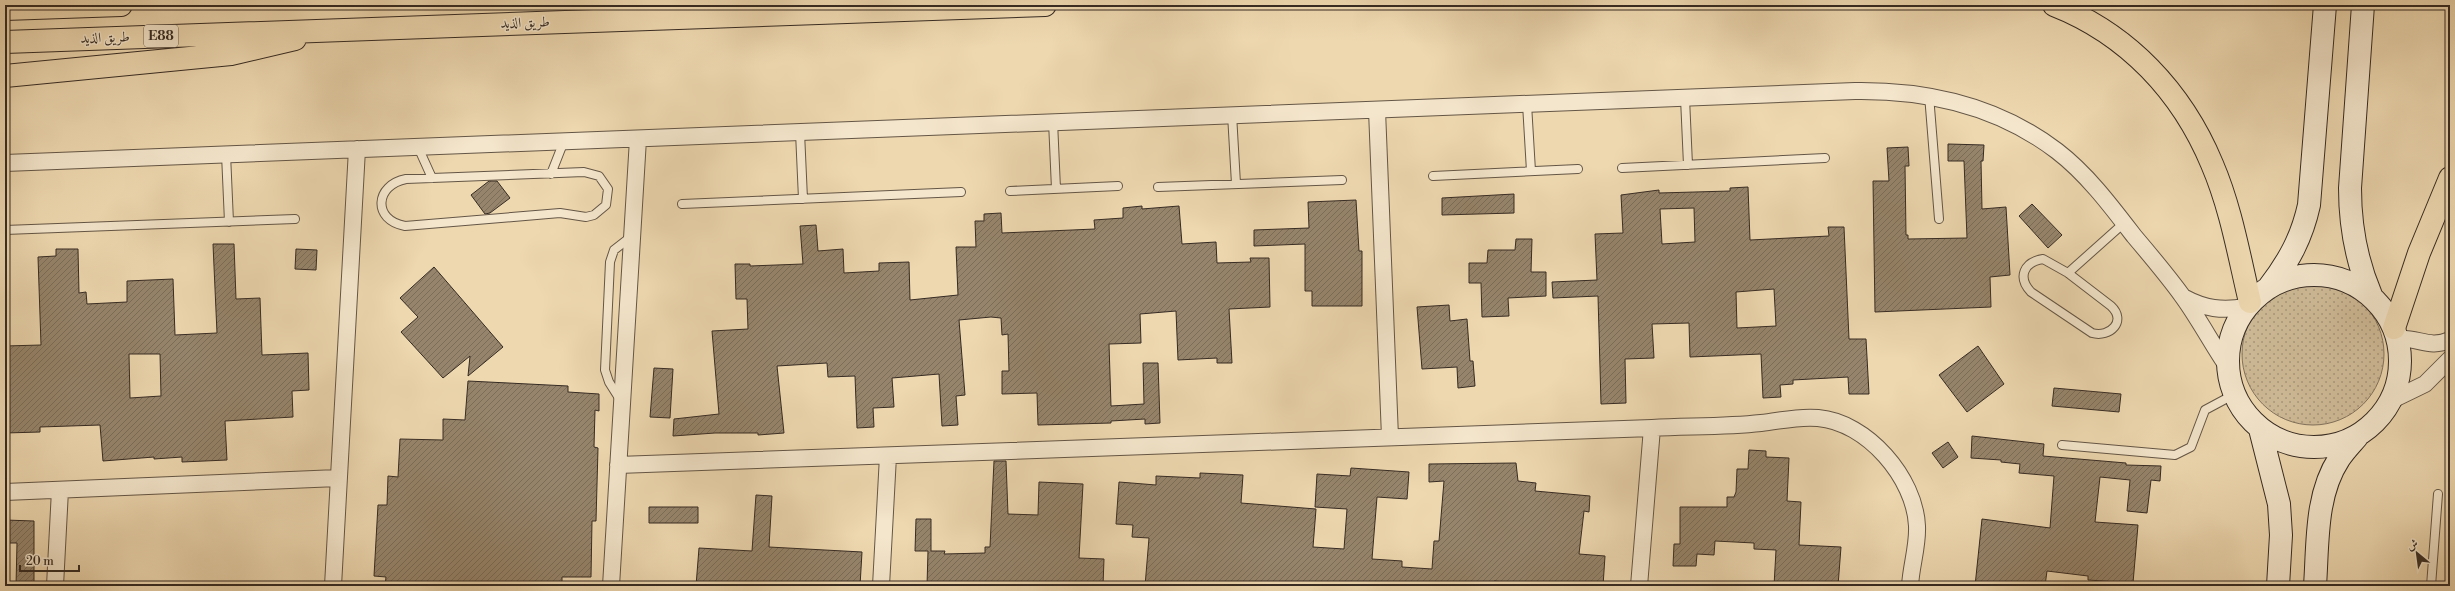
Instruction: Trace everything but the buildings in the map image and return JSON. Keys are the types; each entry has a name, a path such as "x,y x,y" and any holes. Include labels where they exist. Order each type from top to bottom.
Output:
{"highway":[{"path":"5,9 121,5"},
{"name":"طريق الذيد","path":"5,42 1045,5"},
{"path":"2054,5 2097,26 2134,52 2167,85 2188,117 2212,165 2227,208 2248,304"},
{"path":"5,76 231,54 275,45 317,30"},
{"path":"2396,334 2419,253 2450,178"}],"main road":[{"path":"2324,5 2309,205 2301,235 2283,269 2269,287 2248,304 2235,325 2228,345 2227,366 2234,395 2240,408 2260,429 2283,442 2308,448 2334,445 2359,435"},
{"path":"2363,5 2350,188 2350,216 2353,243 2360,270 2370,295"},
{"path":"2269,287 2289,278 2310,274 2332,276 2352,283 2370,295 2384,310 2396,334 2400,371 2390,401 2373,424 2359,435 2339,460 2324,495 2319,527 2315,586"},
{"path":"2260,429 2280,504 2281,535 2278,586"}],"street":[{"path":"5,163 638,139 1232,114 1377,110 1871,91 1929,95 1983,111 2034,136 2058,152 2079,172 2124,223 2183,297 2227,366"},
{"path":"1377,110 1390,437"},
{"path":"611,586 638,139"},
{"path":"333,586 357,149"},
{"path":"2183,297 2197,305 2213,309 2248,304"},
{"path":"2396,334 2431,345 2450,340"},
{"path":"2390,401 2425,384 2450,359"},
{"path":"618,465 1652,428 1760,423 1800,418 1831,420 1860,435 1880,458 1903,479 1915,511 1917,527 1910,586"},
{"path":"1639,586 1652,428"},
{"path":"881,586 888,456"},
{"path":"5,492 338,478"},
{"path":"55,586 60,490"}],"lane":[{"path":"1929,95 1939,219"},
{"path":"1685,98 1688,165"},
{"path":"1527,104 1531,171"},
{"path":"1232,114 1236,184"},
{"path":"1053,121 1056,189"},
{"path":"800,132 803,199"},
{"path":"550,174 564,141"},
{"path":"418,147 432,178"},
{"path":"226,154 229,222"},
{"path":"1622,168 1825,158"},
{"path":"1433,176 1578,169"},
{"path":"592,173 599,176 608,189 606,205 594,215 586,217 560,213 405,226 396,224 388,219 383,211 381,202 389,185 406,179 432,178 592,173"},
{"path":"1158,187 1342,180"},
{"path":"1010,191 1118,186"},
{"path":"682,204 962,192"},
{"path":"5,230 295,219"},
{"path":"2068,273 2124,223"},
{"path":"2043,259 2068,273 2116,311 2118,319 2115,327 2109,333 2100,335 2084,328 2030,292 2024,285 2022,275 2026,266 2033,260 2043,259"},
{"path":"2062,444 2175,455 2191,447 2205,410 2234,395"},
{"path":"2431,586 2438,494"}],"shaded area":[{"path":"2306,283 2320,283 2347,291 2368,309 2379,327 2383,340 2383,368 2376,388 2358,409 2347,417 2334,422 2320,425 2306,425 2279,417 2258,399 2250,388 2245,375 2242,361 2242,347 2250,320 2268,299 2279,291 2292,286"}]}
